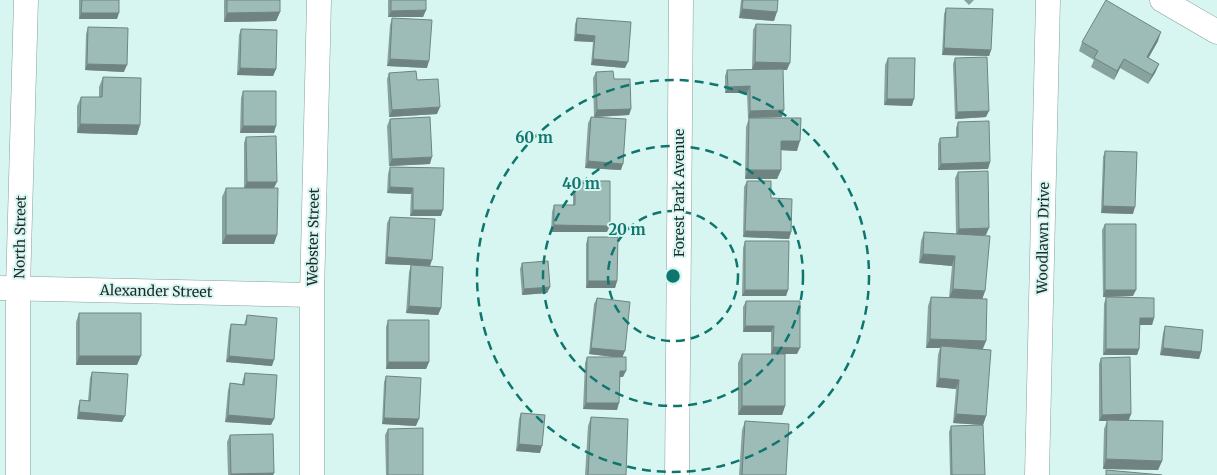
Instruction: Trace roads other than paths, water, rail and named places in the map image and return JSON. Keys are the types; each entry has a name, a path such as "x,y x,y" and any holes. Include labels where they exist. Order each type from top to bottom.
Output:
{"street":[{"name":"North Street","path":"18,475 9,288 26,0"},
{"name":"Webster Street","path":"312,475 312,295 318,0"},
{"name":"Forest Park Avenue","path":"677,475 681,0"},
{"name":"Woodlawn Drive","path":"1037,475 1048,0"},
{"path":"1162,0 1217,32"},
{"name":"Alexander Street","path":"9,288 312,295"}]}
